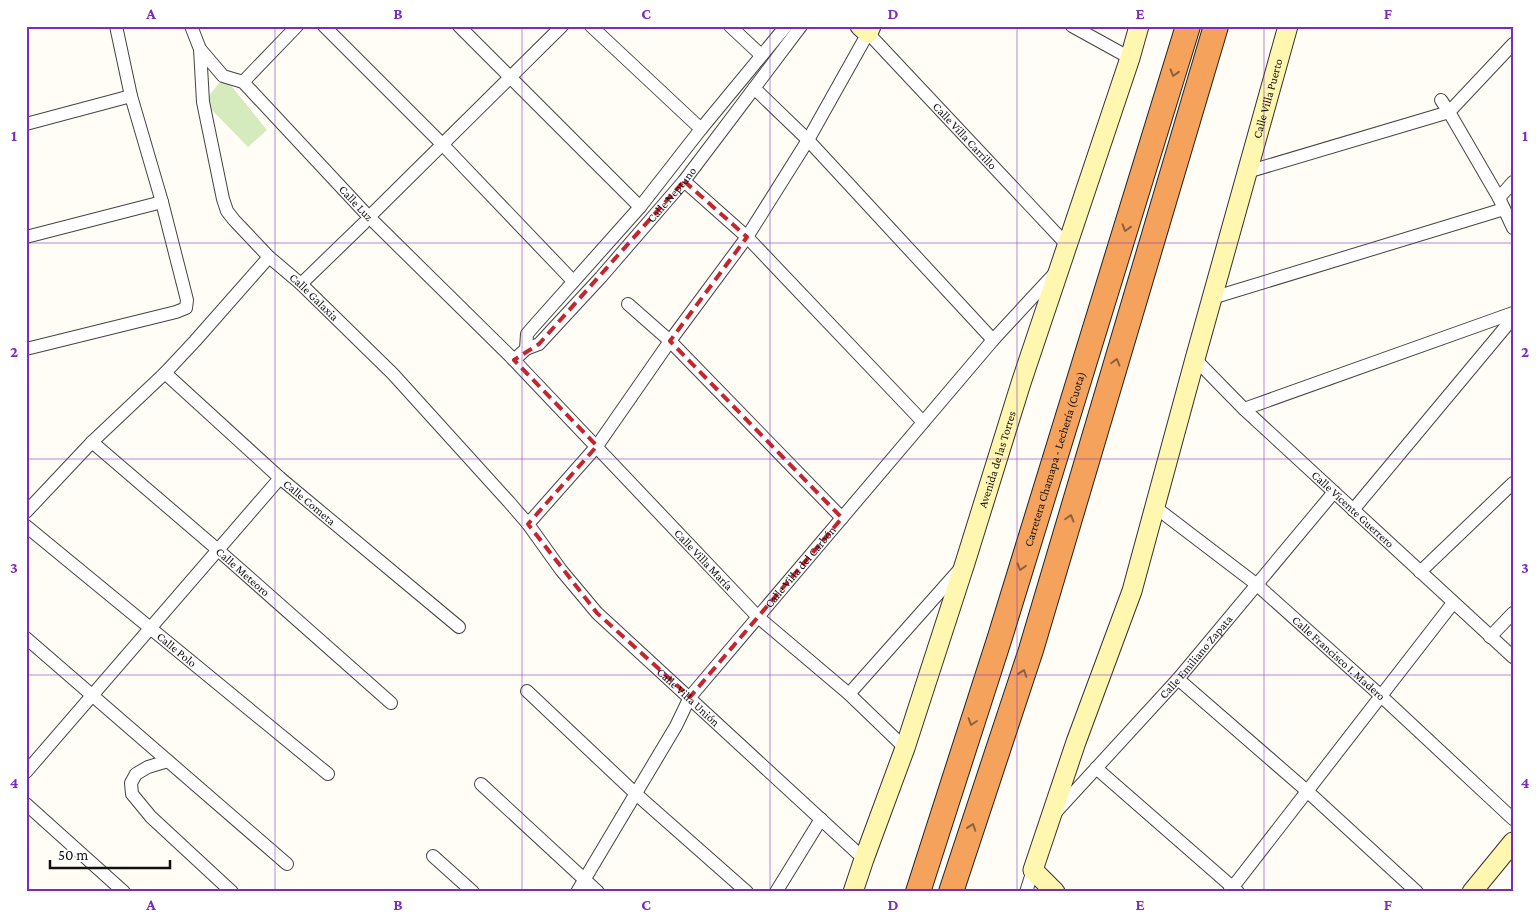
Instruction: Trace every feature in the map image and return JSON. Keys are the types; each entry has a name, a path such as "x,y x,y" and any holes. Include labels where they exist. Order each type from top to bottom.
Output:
{"highway":[{"name":"Carretera Chamapa - Lechería (Cuota)","path":"918,892 1000,637 1188,26"},
{"path":"951,892 1031,650 1216,26"}],"street":[{"path":"26,349 186,308 187,300 162,202 131,96 116,26"},
{"name":"Calle Galaxia","path":"191,26 200,49 203,102 227,211 270,257 301,284 393,374 528,524"},
{"path":"243,82 297,26"},
{"path":"459,26 640,208"},
{"path":"301,284 562,26"},
{"path":"591,26 701,129"},
{"path":"730,26 761,55"},
{"name":"Calle Neptuno","path":"526,349 527,334 640,208 701,129 786,26"},
{"name":"Calle Neptuno","path":"514,360 526,349 539,344 601,277 684,181 801,26"},
{"path":"1072,26 1130,58"},
{"name":"Avenida de las Torres","path":"853,892 905,748 1021,383 1068,246 1139,26"},
{"name":"Calle Villa Puerto","path":"1155,507 1288,26"},
{"path":"332,29 573,282"},
{"path":"528,524 597,446 670,341 747,237 808,140 866,29"},
{"name":"Calle Villa Carrillo","path":"866,29 1068,246"},
{"path":"1247,172 1450,112 1513,44"},
{"name":"Calle Luz","path":"200,49 223,76 243,82 367,220 514,360"},
{"path":"754,88 808,140 993,340"},
{"path":"26,124 131,96"},
{"path":"1441,100 1450,112 1513,228"},
{"path":"684,181 747,237 923,422"},
{"path":"1212,298 1501,204 1513,182"},
{"path":"26,237 162,202"},
{"path":"26,512 92,442 165,373 270,257"},
{"name":"Calle Villa del Carbón","path":"577,892 676,726 690,697 993,340 1060,268"},
{"path":"628,304 670,341 842,518"},
{"path":"1244,409 1513,313"},
{"path":"1353,510 1513,318"},
{"name":"Calle Vicente Guerrero","path":"1195,359 1244,409 1513,657"},
{"name":"Calle Villa María","path":"514,360 758,617 849,694 905,748"},
{"name":"Calle Cometa","path":"165,373 280,478 459,627"},
{"name":"Calle Meteoro","path":"92,442 391,703"},
{"path":"26,772 280,478"},
{"path":"1420,572 1513,483"},
{"name":"Calle Emiliano Zapata","path":"1050,817 1178,679 1334,492"},
{"path":"1026,892 1050,817 1132,591 1155,507"},
{"name":"Calle Francisco I. Madero","path":"1155,507 1256,584 1380,694 1513,819"},
{"name":"Calle Villa Unión","path":"528,524 561,570 597,613 864,858"},
{"name":"Calle Polo","path":"26,526 328,774"},
{"path":"849,694 965,563"},
{"path":"1096,768 1233,890 1380,694 1453,603"},
{"path":"1490,637 1513,613"},
{"path":"26,638 287,864"},
{"path":"1178,679 1307,791 1418,892"},
{"path":"527,691 636,794 747,892"},
{"path":"168,761 148,767 136,774 131,783 132,794 151,817 232,892"},
{"path":"481,784 598,892"},
{"path":"26,804 124,892"},
{"path":"776,892 821,819"},
{"path":"1472,892 1513,842"},
{"path":"433,856 473,892"},
{"path":"1032,870 1055,892"}],"highlighted area":[{"path":"684,181 747,237 670,341 842,518 690,697 597,613 528,524 597,446 514,360 539,344"}],"green space":[{"path":"224,77 267,130 248,147 204,102"}]}
